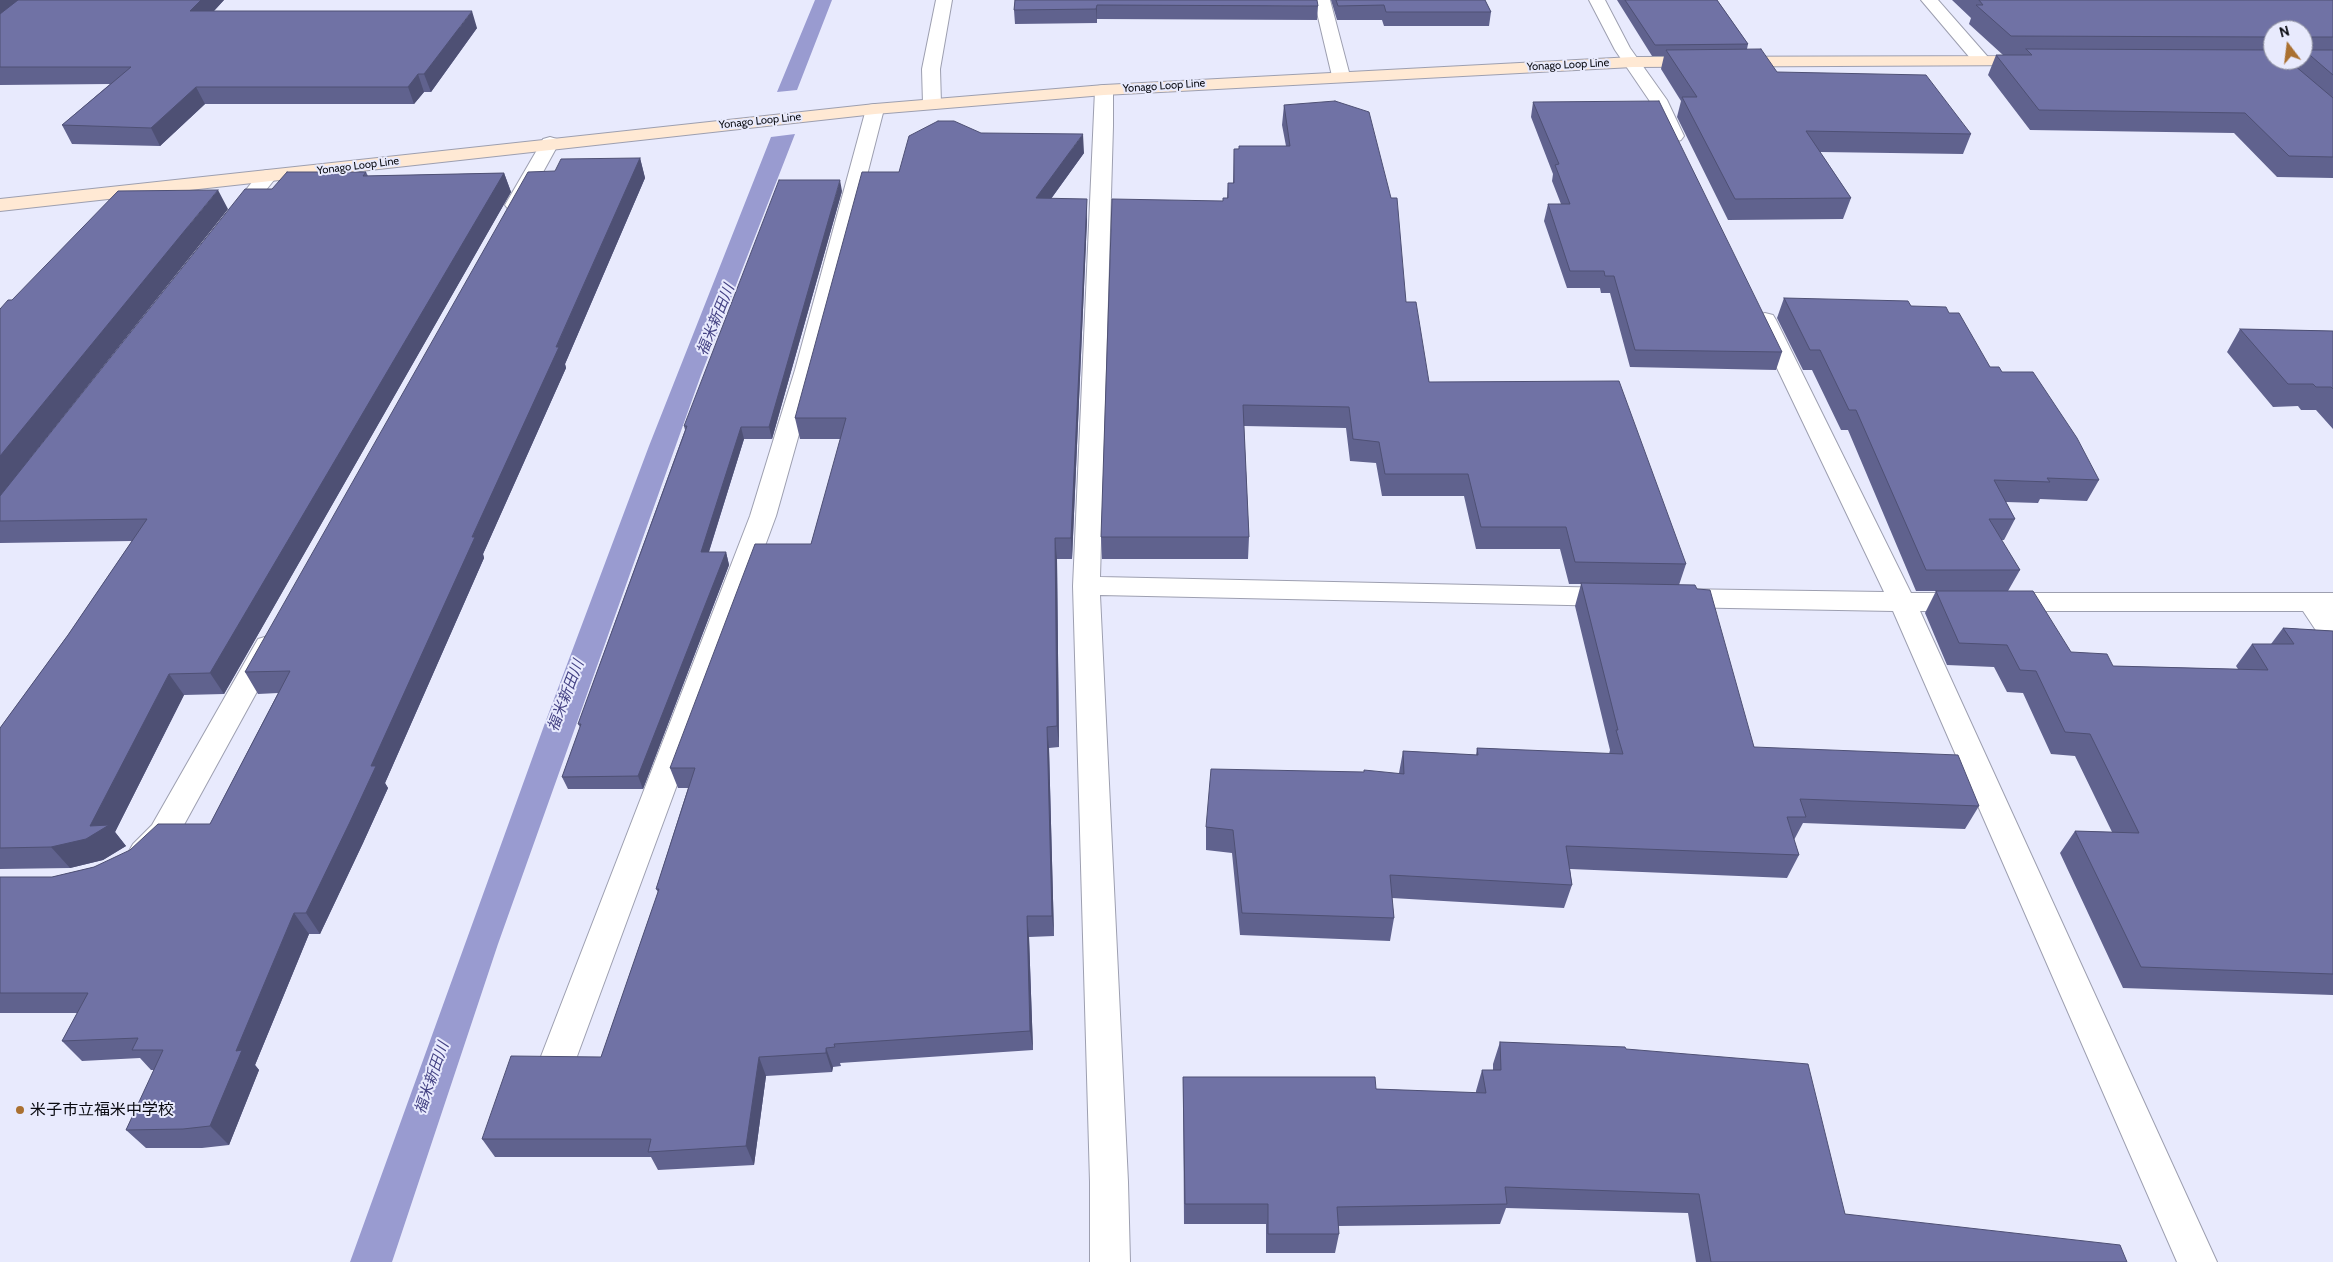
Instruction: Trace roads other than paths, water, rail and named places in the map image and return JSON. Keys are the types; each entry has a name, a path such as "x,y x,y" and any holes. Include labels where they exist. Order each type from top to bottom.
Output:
{"main road":[{"name":"Yonago Loop Line","path":"0,204 875,109 1104,90 1634,62 2052,61"},
{"path":"2241,62 2263,62"},
{"path":"2313,63 2333,63"}],"street":[{"path":"932,104 931,69 944,0"},
{"path":"1322,0 1341,76"},
{"path":"1597,0 1623,50 1634,62 1658,100 1684,154"},
{"path":"1929,0 1982,61"},
{"path":"2280,70 2291,79"},
{"path":"1104,90 1086,586 1109,1182 1110,1262"},
{"path":"558,1059 763,516 806,370 875,109"},
{"path":"503,227 550,143"},
{"path":"219,238 267,176"},
{"path":"1754,298 1902,602 2196,1262"},
{"path":"1086,586 1902,602 2322,602 2333,634"},
{"path":"127,864 150,849 163,834 279,626"}],"water":[{"path":"815,0 832,0 797,90 777,92"},
{"name":"福米新田川","path":"795,134 701,375 498,944 392,1262 350,1262 545,723 649,446 771,137"}],"place":[{"name":"米子市立福米中学校","path":"20,1110"}]}
